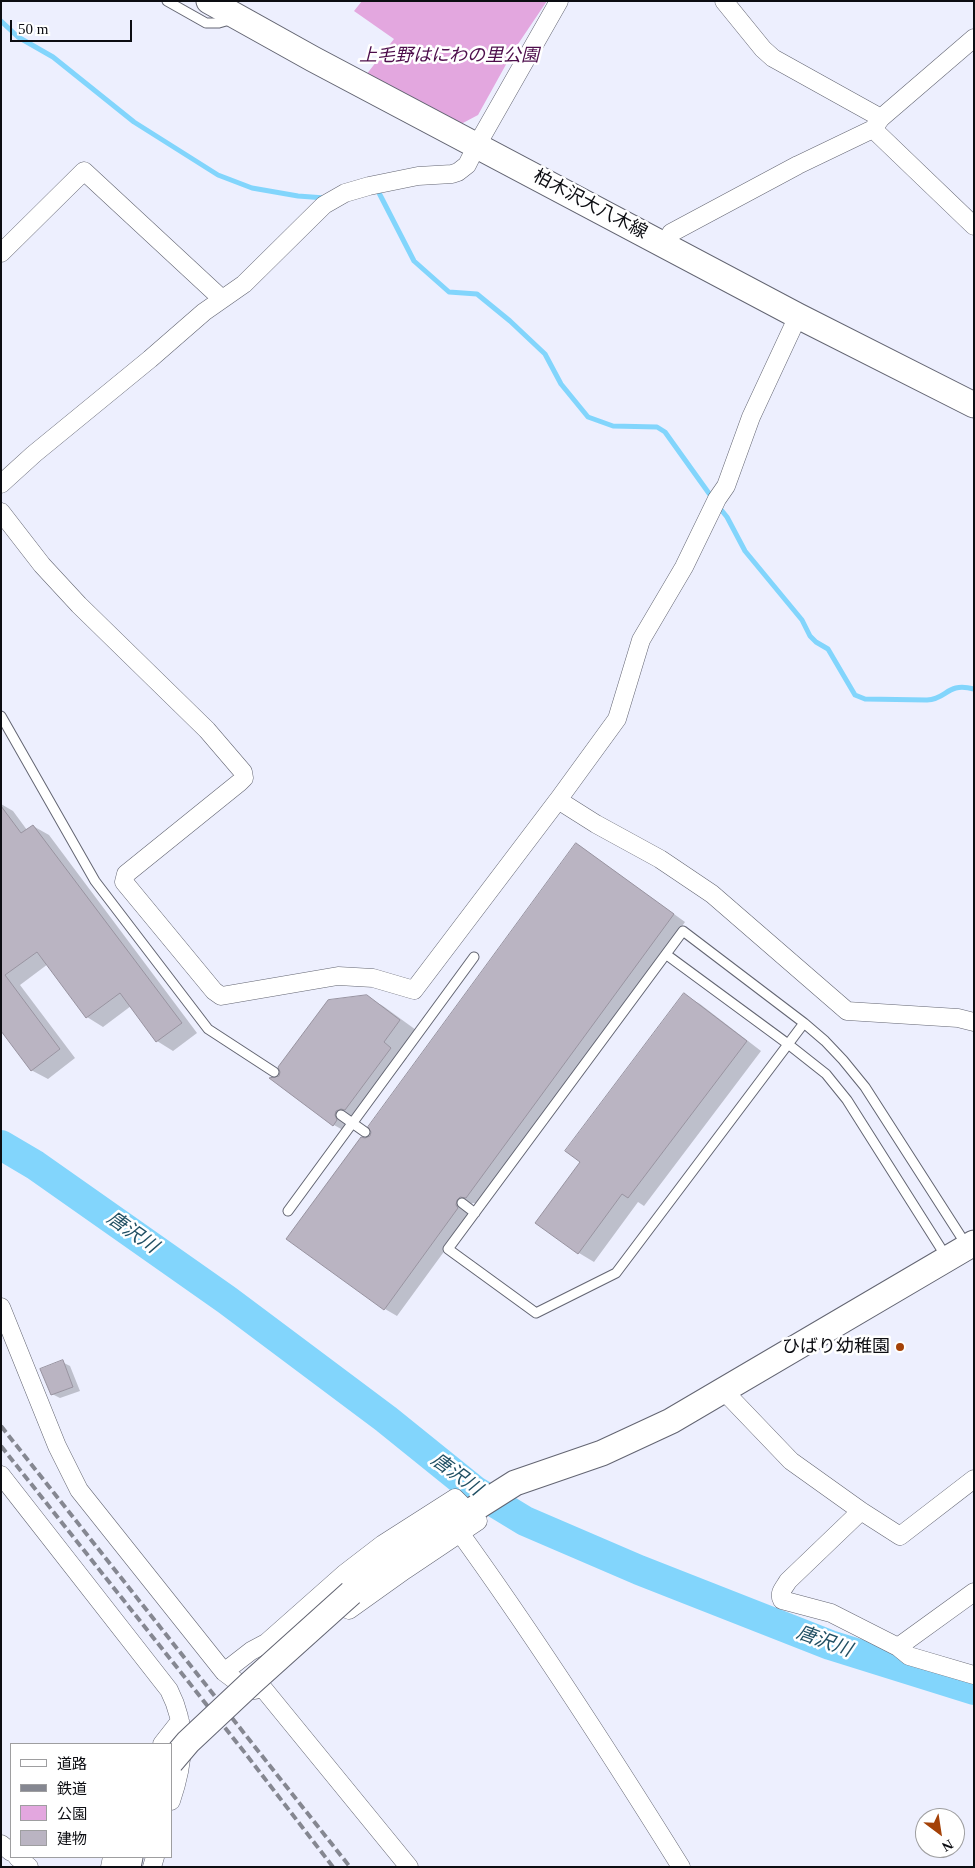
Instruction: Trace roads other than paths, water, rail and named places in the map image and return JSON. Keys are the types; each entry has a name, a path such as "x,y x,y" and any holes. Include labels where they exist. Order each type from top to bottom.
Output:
{"street":[{"name":"柏木沢大八木線","path":"209,1 798,316 974,405"},
{"path":"1,484 34,454 143,365 204,312 244,284 324,205 345,193 418,176 452,174 467,166 559,1"},
{"path":"724,1 764,49 774,58 877,124 974,226"},
{"path":"666,245 671,233 877,124 974,38"},
{"path":"1,253 84,171 222,299"},
{"path":"1,512 42,565 79,605 207,730 243,772 244,778 240,782 126,874 124,882 214,991 221,996 338,976 374,978 414,990 617,719 641,640 684,567 717,499 726,486 750,417 798,316"},
{"path":"558,800 660,860 712,894 846,1011 958,1018 974,1022"},
{"path":"1,1307 57,1446 79,1490 224,1672 248,1690 262,1687 354,1605 500,1492 515,1483 611,1449 671,1421 963,1249"},
{"path":"723,1390 791,1460 861,1511 900,1536 974,1479"},
{"path":"1,1475 169,1690 175,1702 180,1721 182,1762 172,1797"},
{"path":"224,1672 251,1651 266,1644 344,1574 383,1544 455,1498 468,1517 504,1595 592,1724 681,1867"},
{"path":"861,1511 788,1581 780,1597 786,1603 821,1610 838,1616 898,1647 909,1656 974,1675"},
{"path":"172,1761 188,1742 351,1592 390,1562 468,1517"},
{"path":"898,1647 974,1592"},
{"path":"262,1687 409,1867"},
{"path":"163,1743 180,1721"},
{"path":"18,1858 29,1867"}],"lane":[{"path":"167,1 206,23 219,23 238,18"},
{"path":"1,716 95,881 208,1030 274,1072"},
{"path":"804,1023 616,1273 536,1313 448,1249 683,932 804,1023 831,1047 865,1087 963,1249"},
{"path":"667,955 826,1074 963,1249"},
{"path":"288,1211 474,957"},
{"path":"341,1115 365,1132"},
{"path":"462,1203 475,1213"}],"waterway":[{"path":"1,21 18,37 53,57 134,122 218,175 252,188 298,196 325,198"},
{"path":"377,189 414,261 449,292 477,294 510,321 545,354 561,384 588,417 613,426 657,427 665,432 713,499"},
{"path":"718,506 727,517 745,551 802,620 810,636 828,649 855,695 865,699 927,700 939,697 952,689 965,687 974,689"},
{"name":"唐沢川","path":"1,1145 35,1165 227,1300 386,1419 474,1490 525,1521 639,1570 830,1645 974,1690"}],"railway":[{"path":"1,1426 350,1867"},
{"path":"1,1446 333,1867"}],"place":[{"name":"ひばり幼稚園","path":"900,1347"}],"park label":[{"name":"上毛野はにわの里公園","path":"449,56"}]}
